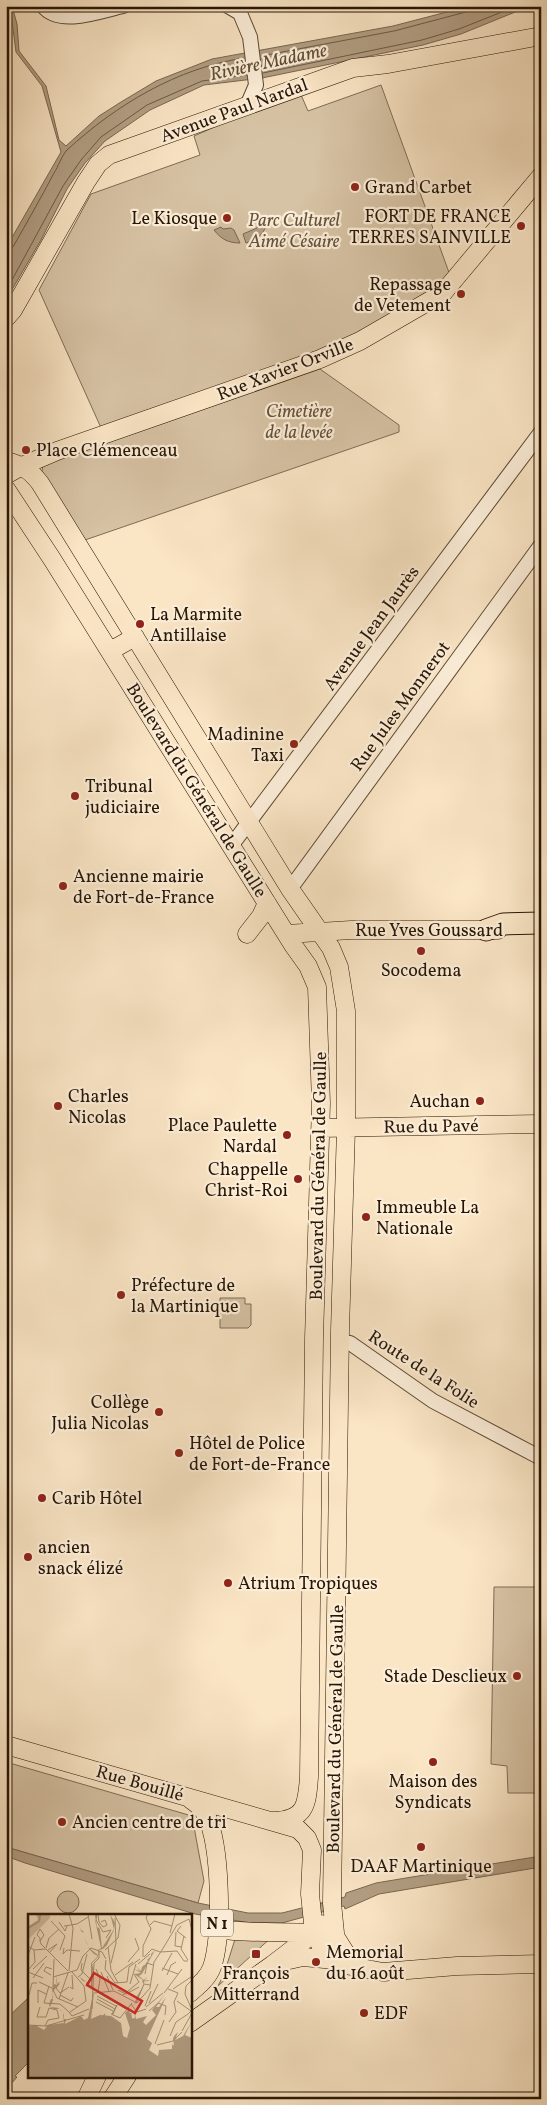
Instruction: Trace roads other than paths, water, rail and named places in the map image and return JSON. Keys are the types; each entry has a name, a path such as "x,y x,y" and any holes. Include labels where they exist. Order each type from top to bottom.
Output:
{"highway":[{"path":"486,930 503,924 541,923"}],"main road":[{"name":"Avenue Paul Nardal","path":"10,314 86,182 102,160 123,149 354,68 388,64 541,36"},
{"name":"Rue Xavier Orville","path":"6,475 14,463 57,451 320,359 360,341 389,325 443,293 541,176"},
{"name":"Boulevard du Général de Gaulle","path":"14,463 31,471 40,483 290,889 330,948 339,967 345,997 344,1338 332,1903 324,1929 322,1948 335,1960"},
{"name":"Boulevard du Général de Gaulle","path":"6,489 308,966 317,987 321,1128 314,1340 309,1777 306,1805 302,1811 289,1820 274,1822"},
{"path":"110,651 135,637"},
{"path":"247,934 261,916 267,903"},
{"path":"283,928 301,918 304,910"},
{"name":"Rue Yves Goussard","path":"283,928 317,931 530,929 541,933"},
{"name":"Rue du Pavé","path":"321,1128 541,1124"},
{"path":"318,1245 325,1312 344,1338"},
{"path":"314,1340 344,1338"},
{"name":"Rue Bouillé","path":"6,1745 274,1822"},
{"name":"N 1","path":"187,1797 204,1811 212,1830 215,1844 218,1893 217,1929 212,1968 204,1981 191,1992"},
{"name":"N 1","path":"215,1844 218,1830 224,1820 242,1812"},
{"name":"Boulevard du Général de Gaulle","path":"274,1822 298,1829 310,1844 311,1907 324,1929 361,1968"},
{"path":"217,1929 232,1931 324,1929"},
{"path":"191,2022 324,1929"},
{"path":"272,1965 302,1957 335,1960 383,1972 457,1966 541,1964"},
{"path":"86,2099 96,2078"},
{"path":"112,2099 126,2078"}],"street":[{"path":"43,6 50,13 64,18 123,6"},
{"path":"228,6 240,13 252,45 256,85 247,106"},
{"path":"256,85 270,98"},
{"name":"Avenue Jean Jaurès","path":"231,846 541,432"},
{"name":"Rue Jules Monnerot","path":"290,889 541,545"},
{"name":"Route de la Folie","path":"344,1338 433,1401 541,1458"}],"water":[{"name":"Rivière Madame","path":"10,6 12,6 17,24 19,51 46,86 59,140 66,146 99,116 156,81 212,59 393,26 470,6 530,6 461,34 423,45 262,78 204,85 150,110 105,141 85,163 67,189 41,240 6,300 6,248 61,152 42,86 16,52"},
{"path":"266,217 266,226 262,234 246,243 243,234 257,228 259,219"},
{"path":"221,227 234,230 240,243 225,240 219,236 214,230"},
{"path":"6,1847 198,1903 248,1913 282,1913 345,1897 346,1893 376,1883 541,1856 541,1867 379,1894 345,1909 344,1906 282,1923 251,1923 195,1914 25,1863 6,1856"},
{"path":"28,2000 28,2065 15,2076 17,2077 6,2090 6,2019"}],"place":[{"name":"Grand Carbet","path":"355,187"},
{"name":"Le Kiosque","path":"227,218"},
{"name":"FORT DE FRANCE TERRES SAINVILLE","path":"521,226"},
{"name":"Repassage de Vetement","path":"461,294"},
{"name":"Place Clémenceau","path":"26,450"},
{"name":"La Marmite Antillaise","path":"140,624"},
{"name":"Madinine Taxi","path":"294,744"},
{"name":"Tribunal judiciaire","path":"75,796"},
{"name":"Ancienne mairie de Fort-de-France","path":"63,886"},
{"name":"Socodema","path":"421,951"},
{"name":"Auchan","path":"480,1101"},
{"name":"Charles Nicolas","path":"58,1106"},
{"name":"Place Paulette Nardal","path":"287,1135"},
{"name":"Chappelle Christ-Roi","path":"298,1179"},
{"name":"Immeuble La Nationale","path":"366,1217"},
{"name":"Préfecture de la Martinique","path":"121,1295"},
{"name":"Collège Julia Nicolas","path":"159,1412"},
{"name":"Hôtel de Police de Fort-de-France","path":"179,1453"},
{"name":"Carib Hôtel","path":"42,1498"},
{"name":"ancien snack élizé","path":"28,1557"},
{"name":"Atrium Tropiques","path":"228,1583"},
{"name":"Stade Desclieux","path":"517,1676"},
{"name":"Maison des Syndicats","path":"433,1762"},
{"name":"Ancien centre de tri","path":"62,1822"},
{"name":"DAAF Martinique","path":"421,1847"},
{"name":"François Mitterrand","path":"256,1954"},
{"name":"Memorial du 16 août","path":"316,1962"},
{"name":"EDF","path":"364,2013"}],"park label":[{"name":"Parc Culturel Aimé Césaire","path":"294,230"},
{"name":"Cimetière de la levée","path":"299,421"}]}
